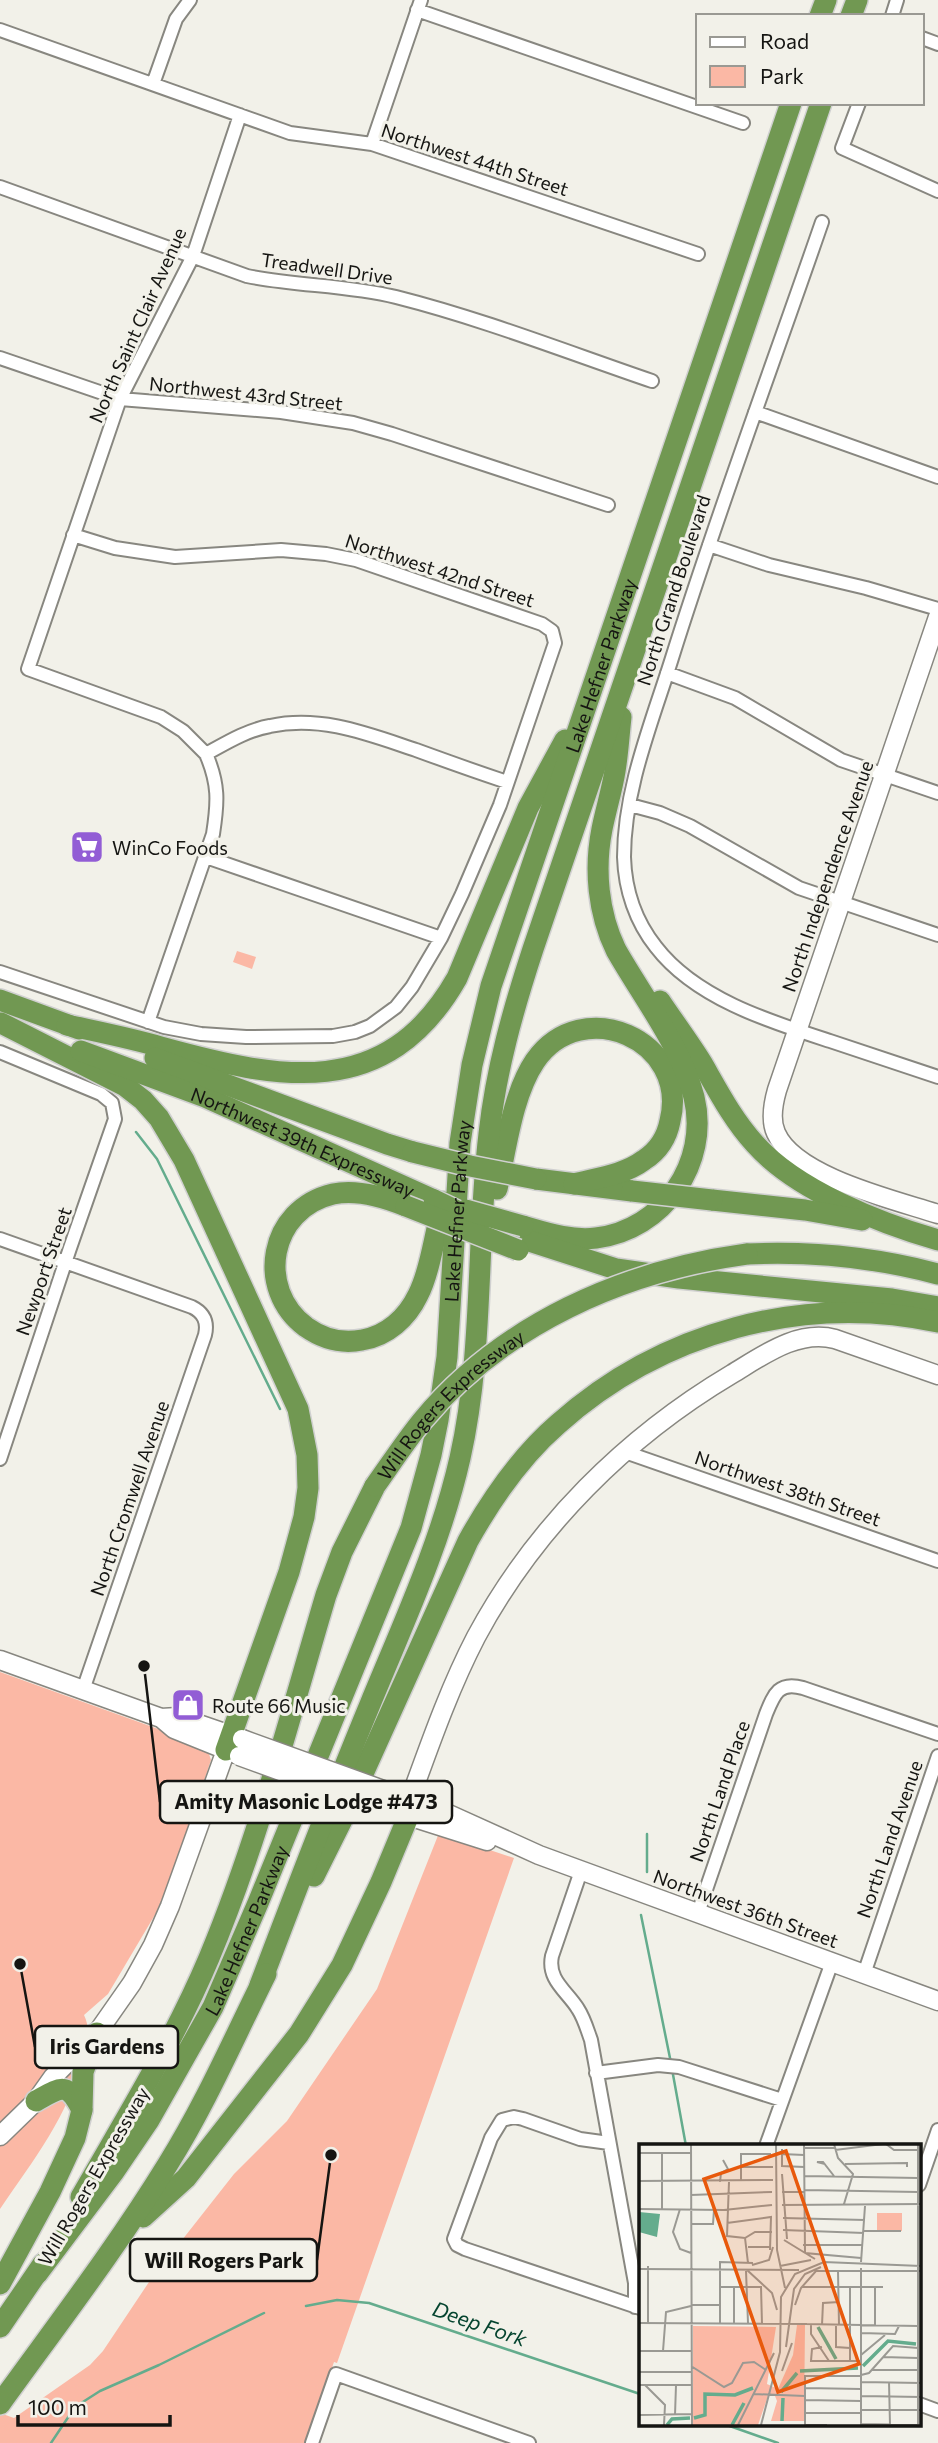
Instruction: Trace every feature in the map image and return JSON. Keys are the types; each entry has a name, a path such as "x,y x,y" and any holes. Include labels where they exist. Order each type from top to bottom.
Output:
{"highway":[{"name":"Lake Hefner Parkway","path":"37,2274 149,2120 213,2007 403,1549 432,1455 445,1376 460,1143 477,1037 491,986 790,105"},
{"name":"Lake Hefner Parkway","path":"260,1985 325,1813 443,1521 460,1456 470,1398 488,1135 504,1048 529,961 820,105"},
{"path":"521,1238 601,1237 629,1229 647,1219 665,1204 685,1176 697,1131 696,1108 686,1074 610,938 598,883 598,850 615,771 625,680"},
{"path":"67,1025 207,1060 289,1073 313,1073 358,1065 380,1057 398,1046 439,1009 457,978 528,808 593,689"},
{"path":"604,914 621,947 683,1034 739,1124 771,1160 800,1181 899,1228 938,1240"},
{"name":"Northwest 39th Expressway","path":"0,1000 413,1152 536,1179 815,1212 899,1228"},
{"path":"1,1023 120,1083 143,1100 159,1118 184,1160 298,1409 307,1455 308,1479 304,1517 235,1745"},
{"name":"Northwest 39th Expressway","path":"1,1023 205,1097 406,1197 434,1200 521,1238"},
{"path":"481,1256 516,1109 531,1068 544,1051 564,1036 588,1029 613,1030 640,1041 652,1051 665,1070 673,1100 669,1127 658,1148 643,1162 627,1170 574,1184"},
{"path":"460,1143 424,1279 419,1295 397,1324 382,1334 352,1342 323,1337 298,1320 280,1296 275,1281 274,1267 281,1237 298,1212 317,1200 342,1193 406,1197 521,1238 568,1255 616,1269 938,1307"},
{"name":"Will Rogers Expressway","path":"0,2327 37,2274 167,2047 208,1960 240,1877 326,1595 342,1552 375,1486 422,1420 457,1385 508,1343 550,1316 593,1294 632,1280 705,1260 783,1252 845,1255 880,1260 938,1274"},
{"path":"0,2404 118,2240 192,2122 342,1821 468,1541 516,1468 558,1424 618,1379 658,1356 700,1338 773,1318 831,1312 900,1315 938,1321"},
{"path":"118,2240 186,2178 299,2034 342,1965 357,1935 409,1808"},
{"path":"0,2284 75,2138 82,2110 83,2072 97,2033"},
{"path":"36,2101 56,2090 65,2090 74,2094 82,2110"}],"main road":[{"name":"North Independence Avenue","path":"938,617 797,1030 773,1110 774,1128 786,1149 805,1164 826,1175 938,1214"},
{"path":"409,1808 452,1688 475,1639 496,1603 549,1529 587,1487 625,1452 678,1409 728,1377 780,1348 815,1336 835,1339 938,1375"},
{"name":"Northwest 36th Street","path":"0,1660 161,1718 178,1717 235,1745 938,2001"},
{"path":"0,2136 36,2101 53,2077 97,2033 132,1983 162,1926 235,1745"}],"street":[{"path":"153,84 176,19 190,0"},
{"path":"372,144 419,5 743,123"},
{"name":"Northwest 44th Street","path":"0,30 303,136 372,144 698,254"},
{"path":"858,105 842,148 938,191"},
{"name":"North Saint Clair Avenue","path":"206,754 183,731 161,717 28,669 120,399 193,256 240,115"},
{"name":"Treadwell Drive","path":"0,187 247,276 282,283 393,296 462,316 652,381"},
{"name":"North Grand Boulevard","path":"822,222 709,545 643,747 630,805 624,856 630,897 647,935 675,968 760,1018 938,1077"},
{"name":"Northwest 43rd Street","path":"0,358 120,399 281,412 353,423 393,433 608,505"},
{"path":"755,412 938,477"},
{"name":"Northwest 42nd Street","path":"74,535 115,548 175,557 281,550 338,556 389,570 546,626 554,637 554,648 507,782"},
{"path":"709,545 769,565 866,588 938,609"},
{"path":"667,673 735,698 827,753 938,793"},
{"path":"0,972 148,1022 163,1027 201,1034 246,1037 332,1036 355,1032 388,1014 404,998 441,938 484,846 507,782 334,724 297,722 268,726 243,734 206,754 218,793 213,834 148,1022"},
{"path":"630,805 682,822 788,883 938,935"},
{"path":"206,857 441,938"},
{"name":"Newport Street","path":"0,1052 106,1097 114,1108 114,1126 0,1459"},
{"path":"0,1239 66,1262"},
{"name":"North Cromwell Avenue","path":"66,1262 192,1307 201,1312 206,1328 83,1690"},
{"name":"Northwest 38th Street","path":"625,1452 938,1561"},
{"name":"North Land Place","path":"698,1913 770,1703 784,1687 791,1685 803,1688 938,1734"},
{"name":"North Land Avenue","path":"864,1974 938,1756"},
{"path":"580,1871 550,1969 586,2023 610,2143 638,2307 465,2249 455,2242 454,2236 491,2138 502,2120 514,2117 580,2139 610,2143"},
{"path":"767,2144 832,1962"},
{"path":"596,2073 660,2065 678,2067 782,2100"},
{"path":"920,2182 938,2130"},
{"path":"312,2443 336,2374 529,2443"},
{"path":"920,2404 938,2411"}],"green space":[{"path":"237,951 256,957 252,969 233,962"},
{"path":"0,1672 161,1730 202,1749 209,1754 211,1760 175,1868 156,1913 108,1994 84,2015 88,2031 87,2041 77,2079 49,2137 0,2209"},
{"path":"439,1833 514,1858 337,2363 334,2362 306,2443 0,2443 0,2413 14,2418 90,2365 103,2351 149,2282 234,2174 287,2121 377,1989"}],"waterway":[{"path":"136,1132 157,1159 280,1409"},
{"path":"647,1834 647,1872"},
{"path":"641,1915 671,2063"},
{"path":"672,2069 686,2144"},
{"name":"Deep Fork","path":"306,2306 337,2300 369,2303 639,2394"},
{"name":"Deep Fork","path":"51,2443 75,2407 100,2391 264,2313"},
{"name":"Deep Fork","path":"730,2426 778,2443"}],"place":[{"name":"WinCo Foods","path":"87,847"},
{"name":"Amity Masonic Lodge #473","path":"144,1666"},
{"name":"Route 66 Music","path":"188,1705"},
{"name":"Iris Gardens","path":"20,1964"},
{"name":"Will Rogers Park","path":"331,2155"}]}
